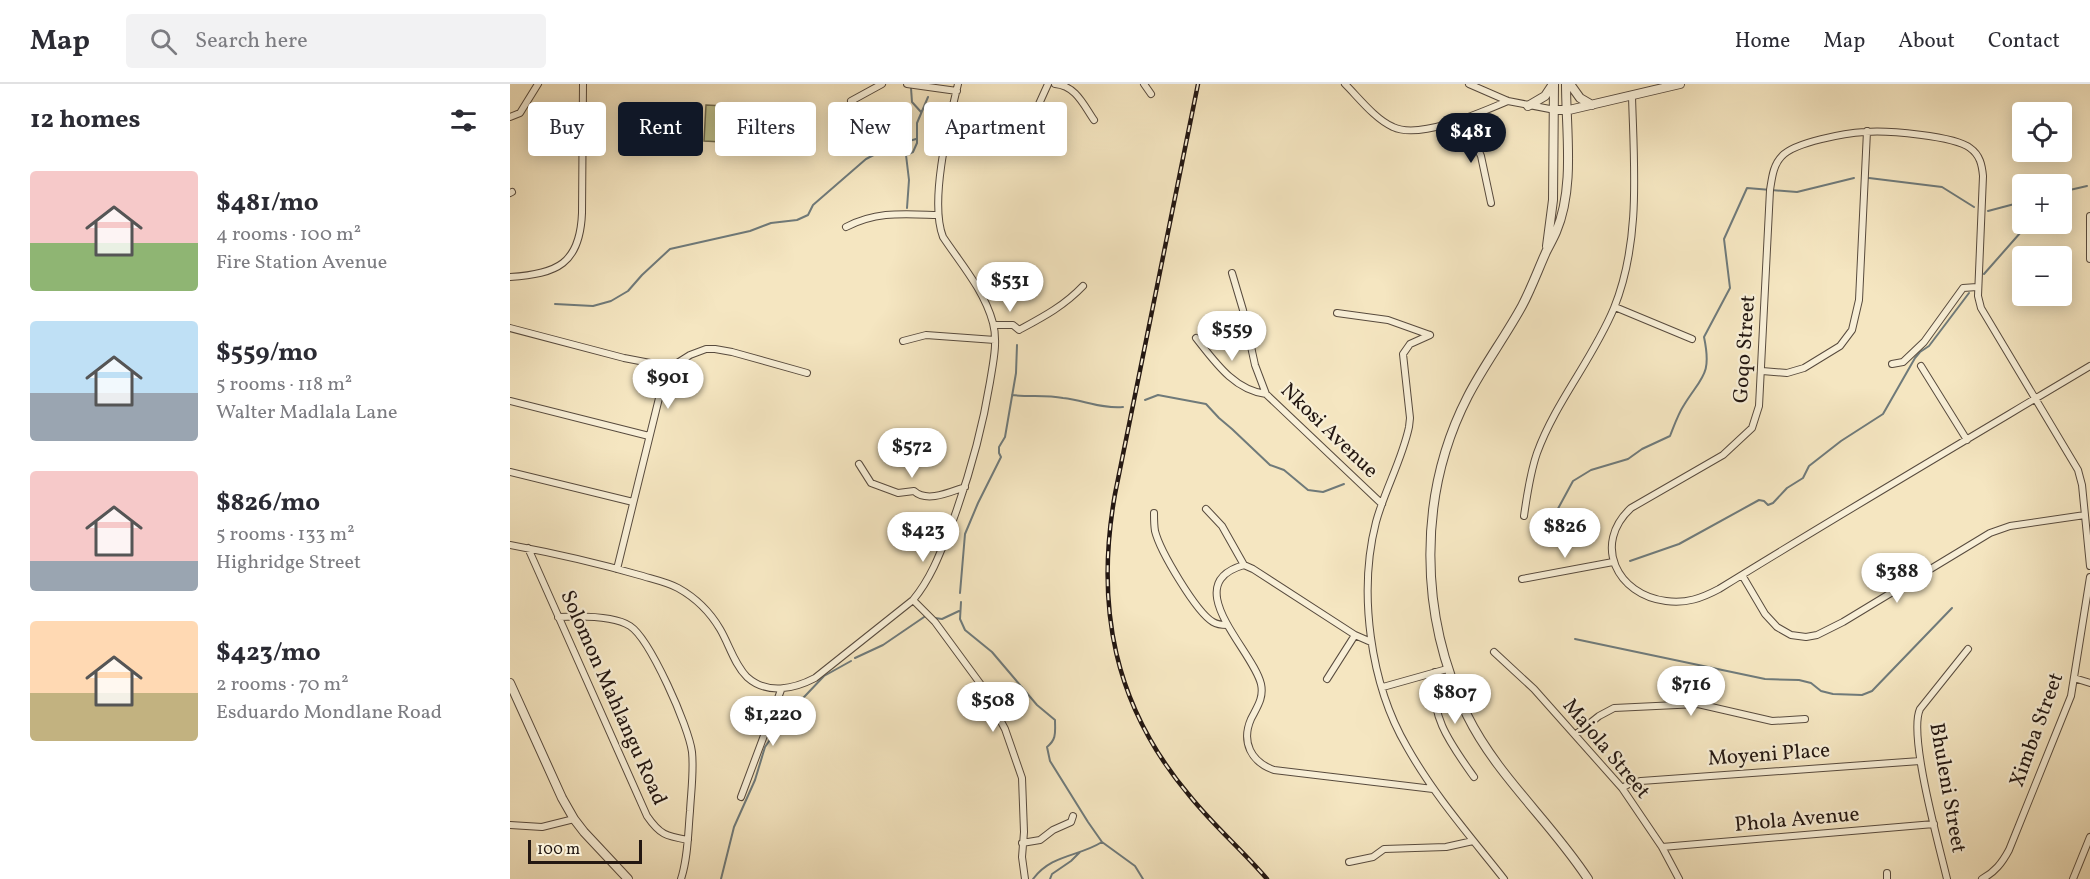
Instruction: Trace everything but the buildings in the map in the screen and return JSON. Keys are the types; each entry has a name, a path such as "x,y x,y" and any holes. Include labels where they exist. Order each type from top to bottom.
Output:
{"street":[{"path":"510,117 519,113 538,84"},
{"path":"510,277 552,270 571,256 576,246 582,225 583,84"},
{"path":"854,99 882,84"},
{"path":"907,84 957,88"},
{"path":"1040,102 1048,84"},
{"path":"1055,84 1069,87 1077,94 1094,120"},
{"path":"1144,84 1151,94"},
{"path":"1345,84 1384,123 1398,130 1425,129 1464,119 1508,101"},
{"path":"1469,84 1508,101 1555,110 1593,105 1680,84"},
{"path":"1528,106 1545,96 1554,84"},
{"path":"1546,250 1553,200 1554,84"},
{"path":"1568,84 1580,98 1593,105"},
{"path":"1568,84 1567,163 1564,199 1556,233 1546,250 1522,306 1468,396 1457,420 1441,466 1432,521 1430,577 1435,621 1447,669 1468,717 1490,753 1561,841 1588,879"},
{"path":"1524,516 1530,479 1538,451 1554,415 1584,368 1614,307 1622,281 1635,213 1632,96"},
{"path":"1464,119 1481,156 1491,203"},
{"path":"1762,371 1787,373 1804,368 1840,346 1852,330 1859,300 1867,131"},
{"name":"Goqo Street","path":"1613,562 1612,540 1625,514 1631,508 1723,455 1748,434 1756,418 1760,406 1770,190 1775,166 1781,157 1794,147 1867,131 1956,141 1971,148 1978,155 1983,176 1978,296 1981,308 2035,399"},
{"path":"510,545 617,569 675,586 702,605 716,622 747,676 766,686 782,690 801,686 815,678 913,600 925,585 939,558 974,459 985,414 995,340 994,326 981,293 943,237 939,226 940,182 944,156"},
{"path":"846,227 863,218 881,214 938,215"},
{"path":"2090,216 2090,258"},
{"name":"Nkosi Avenue","path":"1232,273 1255,365 1266,394 1382,504"},
{"path":"994,326 1013,325 1019,330 1055,311 1083,286"},
{"path":"1892,364 1903,362 1924,342 1963,288 1977,287"},
{"path":"1614,307 1692,339"},
{"path":"1338,313 1388,320 1430,335 1410,344 1403,354 1410,418 1409,427 1376,522 1368,586 1371,642 1392,715 1406,745 1433,789 1504,879"},
{"path":"510,328 624,358 670,367"},
{"path":"903,341 926,334 995,340"},
{"path":"1196,338 1220,367 1238,384 1250,391 1266,394"},
{"path":"617,569 649,436 665,376 670,367 699,351 715,349 807,373"},
{"path":"1921,366 1967,440"},
{"path":"1522,579 1613,562 1625,581 1634,589 1656,599 1681,602 1700,598 1719,589 2090,366"},
{"path":"2035,399 2078,470 2090,566"},
{"path":"510,400 649,436"},
{"path":"860,464 871,483 898,493 914,491 918,495 927,496 948,493 965,487"},
{"path":"510,472 633,502"},
{"path":"1206,509 1222,526 1244,565 1355,635 1371,642"},
{"path":"1154,513 1158,541 1183,587 1208,618 1216,624 1227,625"},
{"path":"1742,575 1765,614 1777,627 1791,635 1806,637 1816,635 1843,622 1990,533 2010,526 2085,515"},
{"name":"Solomon Mahlangu Road","path":"528,548 647,816 659,832 672,838 688,840"},
{"path":"1244,565 1228,572 1217,587 1216,594 1218,607 1256,671 1261,686 1262,693 1259,705 1250,721 1247,744 1252,756 1261,764 1274,770 1433,789"},
{"name":"Ximba Street","path":"1982,879 1999,867 2009,850 2071,696 2090,577"},
{"path":"913,600 935,622 982,686 1005,729 1022,778 1022,843 1025,879"},
{"path":"558,617 602,618 626,624 642,637 651,650 691,744 693,772 688,840 681,879"},
{"path":"1327,679 1355,635"},
{"name":"Bhuleni Street","path":"1947,879 1920,761 1916,729 1917,714 1968,649"},
{"name":"Majola Street","path":"1494,652 1534,689 1622,788 1662,847 1679,879"},
{"path":"1383,687 1447,669"},
{"path":"1435,672 1433,695 1437,717 1454,748 1474,777"},
{"path":"2074,678 2090,683"},
{"path":"510,683 562,798 574,819 628,879"},
{"path":"741,797 782,690"},
{"path":"1575,735 1599,716 1614,708 1698,704 1772,722 1805,719"},
{"name":"Moyeni Place","path":"1622,788 1641,781 1920,761"},
{"path":"1022,843 1040,840 1053,830 1071,822 1073,816"},
{"path":"510,825 542,827 574,819"},
{"name":"Phola Avenue","path":"1662,847 1934,824"},
{"path":"2073,879 2090,837"},
{"path":"1349,862 1373,857 1384,849 1446,847 1473,841"}],"green space":[{"path":"706,105 715,106 715,142 704,141"}],"waterway":[{"path":"911,88 912,102 921,112"},
{"path":"907,208 909,180 906,155 913,152 917,143 917,123 928,97"},
{"path":"555,304 593,306 611,301 628,291 670,249 750,231 771,223 797,220 808,215 813,205 866,159 889,147 916,139"},
{"path":"1535,538 1554,516 1573,481 1591,470 1628,459 1642,449 1670,436 1680,412 1706,368 1704,337 1730,288 1724,239 1747,188 1797,192 1854,178"},
{"path":"1869,178 1942,187 1974,207"},
{"path":"2072,189 2087,186"},
{"path":"1988,211 2012,205"},
{"path":"1984,274 2019,234"},
{"path":"1630,561 1679,544 1759,500 1768,505 1773,503 1787,488 1803,478 1809,466 1841,441 1883,414 1915,358 1929,346 1969,293"},
{"path":"960,593 965,534 1001,457 999,447 1005,437 1016,373 1017,345"},
{"path":"1012,395 1057,397 1108,407 1123,407"},
{"path":"1145,400 1158,395 1206,404 1270,465 1284,470 1308,490 1323,492 1344,484"},
{"path":"961,602 960,619 965,630 992,652 1037,705 1055,720 1054,738 1047,747 1050,761 1088,822 1102,842 1135,866 1143,879"},
{"path":"1575,639 1765,679 1799,680 1833,694 1862,695 1872,691 1952,608"},
{"path":"935,618 942,619 959,611"},
{"path":"855,658 883,645 927,615"},
{"path":"721,879 734,827 755,780 765,747 787,715 824,676 851,661"},
{"path":"1033,879 1040,871 1057,860 1102,842"},
{"path":"1050,879 1052,874 1080,852"}],"railway":[{"path":"1198,84 1115,494 1109,536 1110,615 1116,654 1127,690 1143,726 1163,761 1198,806 1267,879"}]}
